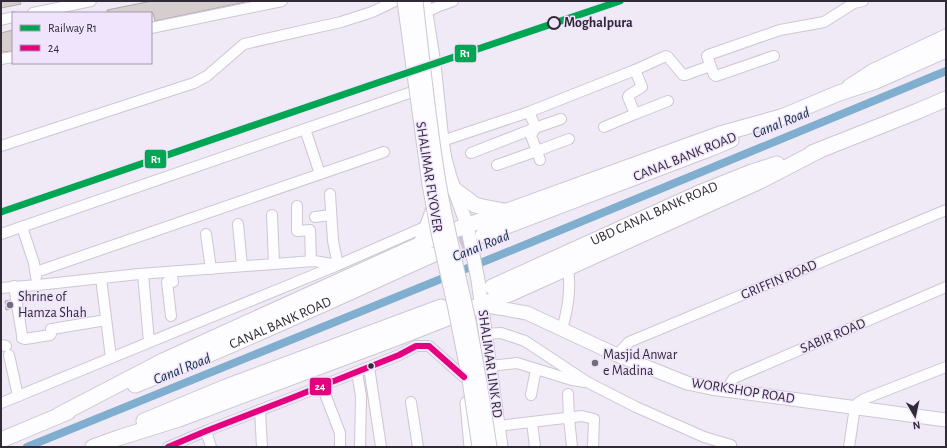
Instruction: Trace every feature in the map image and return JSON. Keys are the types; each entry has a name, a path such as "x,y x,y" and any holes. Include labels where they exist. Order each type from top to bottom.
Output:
{"highway":[{"path":"839,93 876,81 946,50"},
{"name":"CANAL BANK ROAD","path":"483,235 708,149 839,93"},
{"path":"93,447 413,339 455,316 514,292 758,182 820,150 946,99"},
{"path":"1,440 59,415 165,360 441,235 720,134 781,117"},
{"name":"UBD CANAL BANK ROAD","path":"485,283 752,172 820,150"},
{"path":"455,190 475,205 506,212"},
{"path":"421,244 435,206"},
{"name":"CANAL BANK ROAD","path":"59,415 211,354 438,255"},
{"path":"87,447 226,387 441,307"}],"main road":[{"name":"SHALIMAR LINK RD","path":"401,1 412,92 441,235 438,255 452,296 464,377 471,447"},
{"name":"SHALIMAR FLYOVER","path":"404,1 429,184 455,309 480,447"},
{"name":"SHALIMAR FLYOVER","path":"416,1 439,181 480,382 490,447"},
{"name":"SHALIMAR LINK RD","path":"425,7 445,160 467,225 472,247 485,283 482,305 501,447"},
{"name":"CANAL BANK ROAD","path":"839,93 872,71 946,36"},
{"path":"410,75 434,69"},
{"path":"918,111 946,104"},
{"name":"WORKSHOP ROAD","path":"482,305 527,313 617,355 687,383 726,390 946,420"}],"street":[{"path":"38,12 91,1"},
{"path":"152,28 282,1"},
{"path":"1,146 194,82 207,76 244,44 341,22 372,12 395,1"},
{"path":"425,7 439,6 453,1"},
{"path":"774,56 716,76 714,75 707,56 780,30 824,22 854,3 863,1"},
{"path":"1,20 12,17"},
{"path":"442,141 530,112 666,56 683,75 710,66"},
{"path":"1,59 12,57"},
{"path":"635,70 642,87 628,97 635,114"},
{"path":"1,234 412,92"},
{"path":"604,127 668,101"},
{"path":"530,112 535,128 531,136 538,155"},
{"path":"471,152 561,119"},
{"path":"305,129 320,174"},
{"path":"497,165 538,155 569,139"},
{"path":"36,272 384,152"},
{"path":"330,194 333,241 338,265"},
{"path":"297,206 298,231 310,230 312,261"},
{"name":"GRIFFIN ROAD","path":"617,355 629,342 946,210"},
{"path":"272,215 274,264"},
{"path":"315,217 331,215"},
{"path":"238,224 242,266"},
{"path":"1,403 338,265 427,226"},
{"path":"22,227 36,272 38,285"},
{"path":"206,234 211,269"},
{"path":"1,288 143,274 312,261 338,265"},
{"path":"562,329 568,304 570,279 568,268"},
{"path":"171,272 173,282 167,282 171,316"},
{"path":"143,274 149,342"},
{"path":"101,278 111,358"},
{"path":"14,286 22,338 25,339 50,335 51,329 106,320"},
{"name":"SABIR ROAD","path":"726,390 734,378 946,287"},
{"path":"486,334 501,333 525,341 587,382 643,410 704,437 731,445"},
{"path":"168,447 399,355 413,339 429,346 464,377"},
{"path":"5,349 18,396"},
{"path":"490,366 517,363 572,380 587,382"},
{"path":"370,367 381,447"},
{"path":"849,447 855,407 858,403 864,399 946,367"},
{"path":"531,395 536,369"},
{"path":"357,372 361,396 360,447"},
{"path":"322,386 340,434 340,447"},
{"path":"568,394 572,447"},
{"path":"411,402 418,447"},
{"path":"260,410 262,447"},
{"path":"498,426 582,416 594,419 593,447"},
{"path":"532,422 535,447"},
{"path":"206,431 211,447"}],"building":[{"path":"1,1 20,1 21,4 1,8"},
{"path":"152,1 250,1 155,21 152,12 108,12 107,10"},
{"path":"12,30 12,51 1,52 1,33"},
{"path":"10,300 11,309 6,310 5,301"}],"waterway":[{"name":"Canal Road","path":"27,447 527,244 946,71"}],"tunnel":[{"path":"439,252 482,235"}],"rail line":[{"name":"R1","path":"1,212 620,1"}],"transit line":[{"name":"24","path":"168,447 399,355 416,346 429,346 464,377"}],"place":[{"name":"Moghalpura","path":"554,23"},
{"name":"Shrine of Hamza Shah","path":"10,305"},
{"name":"Masjid Anwar e Madina","path":"595,363"}]}
